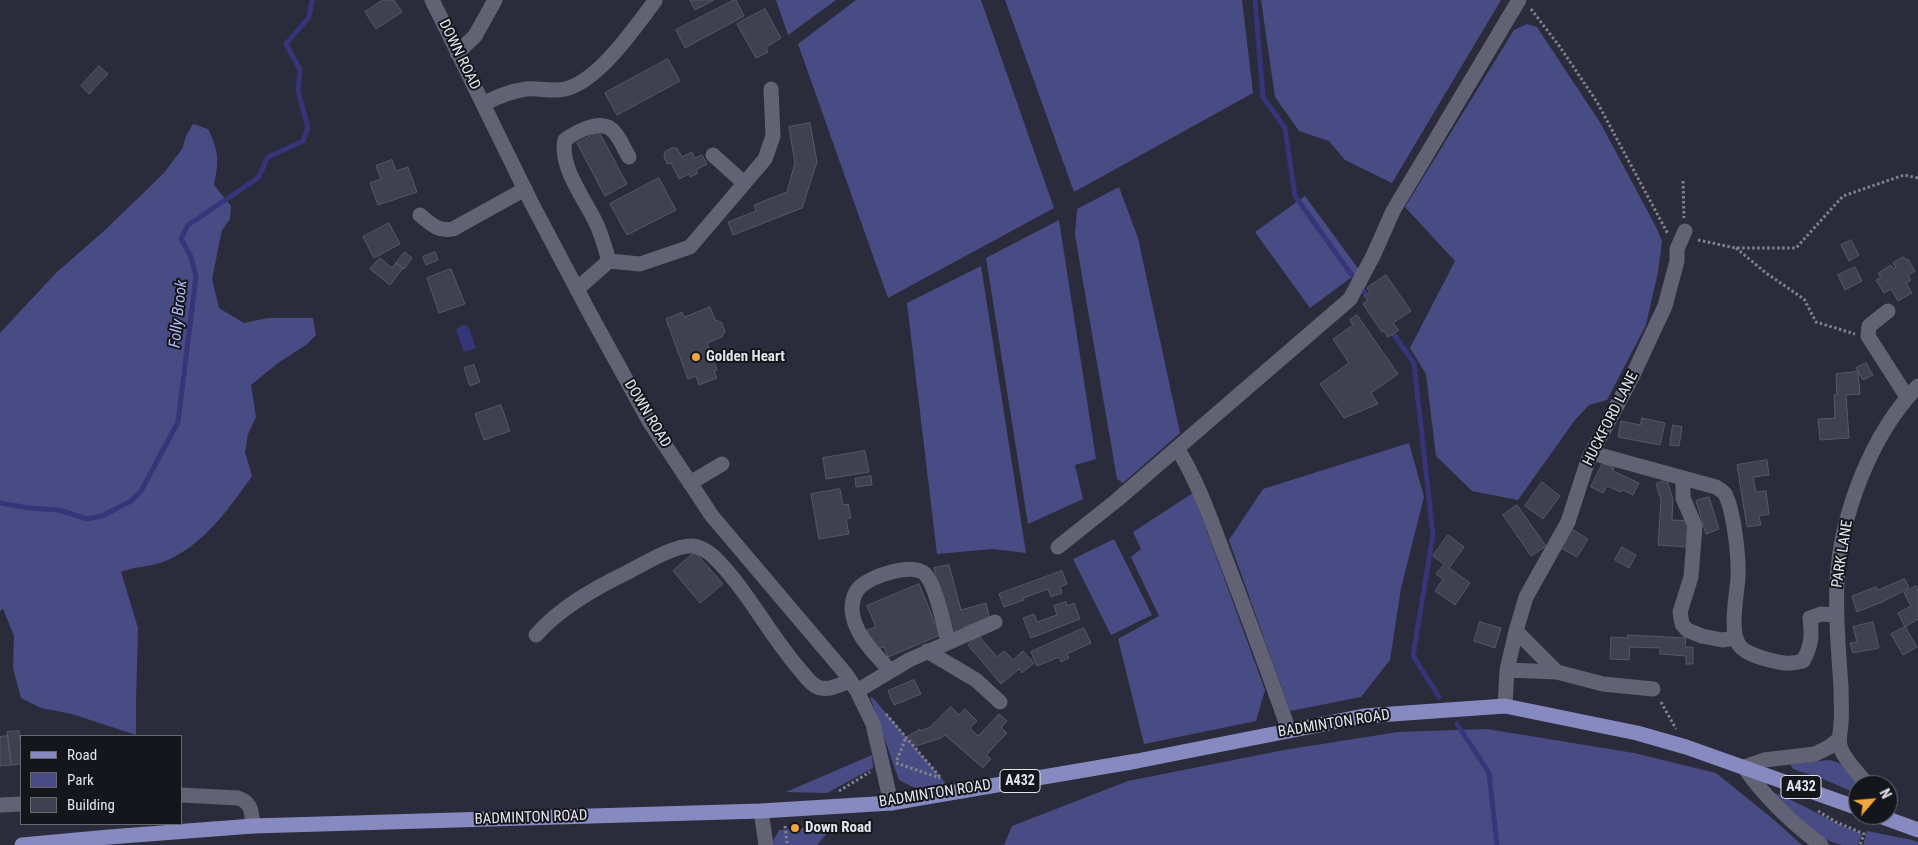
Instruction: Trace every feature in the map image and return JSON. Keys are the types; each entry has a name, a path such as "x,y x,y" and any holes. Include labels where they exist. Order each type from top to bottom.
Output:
{"main road":[{"name":"BADMINTON ROAD","path":"22,845 109,836 253,826 761,811 891,802 1138,761 1364,716 1505,706 1637,733 1686,747 1848,804"},
{"path":"1898,822 1918,830"}],"street":[{"name":"DOWN ROAD","path":"432,0 525,189 649,422 712,516 853,686 873,724 889,764 891,802"},
{"path":"457,53 475,36 495,0"},
{"path":"483,104 506,93 527,89 554,91 568,88 583,80 619,48 655,1"},
{"path":"1058,547 1117,500 1350,300 1373,256 1393,211 1525,4"},
{"path":"577,289 609,261 640,264 690,246 765,159 772,136 771,89"},
{"path":"609,261 597,224 579,192 567,164 563,150 565,140 573,134 588,128 600,125 608,127 614,132 629,157"},
{"path":"713,155 744,183"},
{"path":"420,215 435,228 453,229 525,189"},
{"name":"HUCKFORD LANE","path":"1505,706 1507,670 1526,597 1568,522 1588,460 1632,377 1665,306 1677,260 1677,249 1685,231"},
{"path":"1888,311 1869,326 1868,336 1907,397"},
{"name":"PARK LANE","path":"1838,740 1841,723 1841,688 1836,581 1843,538 1856,487 1875,446 1907,397 1918,386"},
{"path":"1178,448 1186,461 1206,509 1256,636 1289,731"},
{"path":"1592,453 1716,487 1724,493 1732,521 1737,554 1738,575 1734,618 1736,638 1740,647 1760,658 1790,664 1803,660 1810,647 1812,635 1810,618 1821,614 1837,615"},
{"path":"690,483 722,464"},
{"path":"1683,478 1683,498 1695,526 1691,577 1680,612 1682,624 1687,630 1702,636 1722,640 1736,638"},
{"path":"536,635 565,608 622,574 661,555 690,546 702,548 712,555 740,587 794,663 819,688 829,689 853,686 890,671 948,642 995,622"},
{"path":"890,671 870,648 855,624 852,610 854,596 860,587 873,579 905,569 914,568 924,573 934,591 948,642"},
{"path":"1516,631 1557,672"},
{"path":"928,652 976,680 1000,702"},
{"path":"1507,670 1557,672 1603,684 1653,689"},
{"path":"1821,845 1777,808 1756,785 1744,767 1764,760 1815,754 1838,740 1840,748 1860,775"},
{"path":"182,794 238,798 246,801 250,807 253,826"},
{"path":"0,805 20,804"},
{"path":"761,811 766,844"}],"path":[{"path":"1525,4 1560,47 1597,102 1677,249 1697,240 1736,248 1796,248 1842,196 1904,175 1918,178"},
{"path":"1684,181 1685,231"},
{"path":"1736,248 1766,273 1804,299 1816,322 1847,333 1868,336"},
{"path":"1653,689 1686,747"},
{"path":"884,712 942,779"},
{"path":"838,791 889,764 906,737"},
{"path":"889,764 971,789"},
{"path":"766,844 777,826 793,825"},
{"path":"785,826 787,843"}],"green space":[{"path":"776,0 836,0 788,35"},
{"path":"856,0 981,0 1054,208 888,298 798,44"},
{"path":"1005,0 1242,0 1253,93 1074,192"},
{"path":"1261,0 1501,0 1392,183 1345,160 1329,141 1299,131 1275,97"},
{"path":"1527,24 1537,27 1601,124 1662,241 1658,272 1646,325 1607,400 1589,405 1575,420 1518,500 1472,491 1436,456 1426,374 1410,348 1455,261 1405,207 1514,30"},
{"path":"193,124 208,129 212,137 217,156 214,185 231,206 230,219 222,230 212,279 219,308 244,323 268,318 313,318 316,335 306,345 278,363 251,385 256,417 248,434 245,452 252,476 224,514 202,537 177,555 158,564 121,572 138,628 136,735 72,714 41,708 21,698 13,668 14,636 3,609 0,611 0,333 56,273 105,230 164,173 182,149 186,136"},
{"path":"1119,187 1138,238 1180,433 1123,483 1117,479 1075,235 1077,209"},
{"path":"1305,196 1360,271 1310,308 1255,232"},
{"path":"1059,220 1096,459 1075,465 1083,499 1028,524 986,258"},
{"path":"981,266 1026,553 993,549 937,554 907,303"},
{"path":"1409,443 1424,497 1401,588 1390,660 1361,697 1290,711 1229,540 1263,489"},
{"path":"1193,493 1265,690 1256,721 1144,744 1118,639 1159,616 1131,557 1141,549 1133,532"},
{"path":"1114,539 1152,615 1111,635 1073,559"},
{"path":"870,697 874,699 947,785 915,788 899,780"},
{"path":"1487,729 1634,753 1716,773 1802,845 1004,845 1012,826 1128,781 1284,750 1398,732"},
{"path":"872,755 873,768 827,793 786,792"},
{"path":"1830,760 1842,764 1851,775 1848,775 1848,790 1793,769 1790,764"},
{"path":"1775,793 1862,834 1858,845 1842,845 1824,838 1798,819 1775,798"},
{"path":"825,826 829,831 817,845 771,845 779,830"},
{"path":"1867,831 1912,840 1918,842 1918,845 1863,845"}],"shaded area":[{"path":"461,325 468,326 476,348 464,352 456,330"}],"building":[{"path":"383,0 394,0 402,12 376,29 365,12"},
{"path":"714,0 695,10 690,1"},
{"path":"736,0 744,16 685,48 676,30"},
{"path":"765,9 781,38 766,47 768,52 756,58 737,24"},
{"path":"668,59 680,81 617,115 605,93"},
{"path":"99,66 108,74 89,94 81,86"},
{"path":"810,123 817,162 802,208 733,235 728,222 756,211 754,205 787,192 795,163 789,127"},
{"path":"599,132 627,184 605,196 577,143"},
{"path":"672,148 677,148 682,157 692,152 695,158 702,155 707,164 696,170 698,173 690,177 689,174 679,179 671,163 667,164 664,156 665,152"},
{"path":"392,160 396,171 408,167 417,192 378,205 370,183 381,179 376,166"},
{"path":"659,178 676,210 627,235 610,204"},
{"path":"389,223 400,244 374,258 363,237"},
{"path":"1851,240 1859,255 1849,261 1841,245"},
{"path":"405,252 412,258 404,269 396,263"},
{"path":"435,252 438,260 426,265 423,257"},
{"path":"1904,257 1906,260 1908,259 1915,271 1908,275 1911,280 1906,283 1912,293 1898,301 1891,289 1884,293 1876,280 1881,277 1878,273 1891,265 1893,269 1896,267 1893,263"},
{"path":"380,258 392,268 396,263 403,268 390,285 370,269"},
{"path":"1855,267 1862,281 1845,290 1838,275"},
{"path":"451,269 465,304 439,313 427,278"},
{"path":"1386,275 1411,311 1393,323 1399,330 1388,337 1384,331 1382,332 1363,304 1368,300 1364,296 1370,292 1367,288"},
{"name":"Golden Heart","path":"710,307 715,320 721,322 725,331 722,337 707,343 717,370 714,371 717,378 699,385 696,376 688,379 666,319 682,312 684,317"},
{"path":"1357,315 1398,374 1371,393 1378,404 1344,418 1320,384 1349,363 1333,339 1353,325 1350,320"},
{"path":"1866,363 1873,375 1863,380 1856,368"},
{"path":"474,365 480,382 470,386 464,368"},
{"path":"1858,372 1860,394 1846,395 1849,438 1820,440 1818,419 1835,418 1834,395 1837,395 1836,374"},
{"path":"501,405 510,431 484,440 475,414"},
{"path":"1642,418 1665,423 1660,445 1618,437 1621,421 1640,425"},
{"path":"1673,425 1682,427 1679,446 1670,445"},
{"path":"865,451 869,472 826,479 823,458"},
{"path":"1767,460 1769,475 1753,477 1756,492 1766,491 1769,514 1759,516 1761,525 1747,527 1737,465"},
{"path":"1603,463 1614,468 1613,471 1639,483 1633,495 1607,486 1603,493 1591,487"},
{"path":"871,476 872,485 856,487 855,479"},
{"path":"1667,480 1673,499 1672,520 1688,521 1686,547 1658,545 1661,500 1656,484"},
{"path":"1542,482 1560,496 1543,519 1525,506"},
{"path":"840,489 843,505 848,504 851,518 846,519 849,534 819,539 811,494"},
{"path":"1709,497 1719,529 1706,534 1696,501"},
{"path":"1517,505 1546,546 1531,556 1503,515"},
{"path":"1570,528 1588,539 1577,557 1559,547"},
{"path":"1448,535 1464,547 1449,568 1470,583 1455,605 1435,591 1443,579 1436,574 1444,564 1433,556"},
{"path":"1622,547 1636,555 1629,568 1615,560"},
{"path":"695,552 723,584 700,603 673,571"},
{"path":"949,565 961,610 986,603 990,620 964,626 965,631 951,635 934,568"},
{"path":"1062,571 1067,584 1060,587 1062,593 1051,597 1048,589 1004,607 999,594"},
{"path":"1905,579 1909,588 1857,612 1852,596 1876,587 1877,590"},
{"path":"919,584 940,635 888,657 884,647 875,650 867,630 876,627 867,606"},
{"path":"1916,586 1918,589 1918,619 1905,627 1898,613 1911,606 1904,593"},
{"path":"1066,602 1067,606 1074,603 1080,619 1031,638 1023,618 1034,614 1037,622 1057,615 1054,606"},
{"path":"1480,622 1501,628 1495,648 1474,641"},
{"path":"1873,622 1879,648 1853,653 1850,643 1857,642 1853,627"},
{"path":"1905,627 1917,647 1903,655 1891,634"},
{"path":"1084,628 1091,643 1067,654 1069,658 1061,662 1059,657 1037,666 1031,652"},
{"path":"1628,635 1686,638 1685,647 1693,647 1693,664 1686,664 1686,656 1660,654 1660,648 1630,647 1629,660 1610,659 1611,637 1628,638"},
{"path":"979,636 997,657 1004,651 1013,660 1023,651 1034,663 1022,673 1019,669 1001,684 968,645"},
{"path":"914,680 921,694 894,705 888,691"},
{"path":"951,707 959,715 965,709 977,721 970,728 978,736 999,714 1007,721 1001,728 1007,733 986,755 991,759 983,768 945,735 916,746 908,736 920,729 921,731 930,727"},
{"path":"19,731 20,764 11,765 7,732"},
{"path":"8,736 11,765 0,766 0,737"}],"waterway":[{"name":"Folly Brook","path":"0,503 29,508 59,510 87,519 102,516 131,501 141,491 178,422 196,276 191,257 181,239 188,225 258,178 268,157 303,141 308,128 298,91 300,70 286,44 309,17 312,0"},
{"path":"1255,0 1263,97 1285,128 1295,196 1369,299"},
{"path":"1390,329 1414,363 1433,535 1413,656 1439,697"},
{"path":"1457,724 1489,773 1497,845"}],"place":[{"name":"Golden Heart","path":"696,357"},
{"name":"Down Road","path":"795,828"}]}
